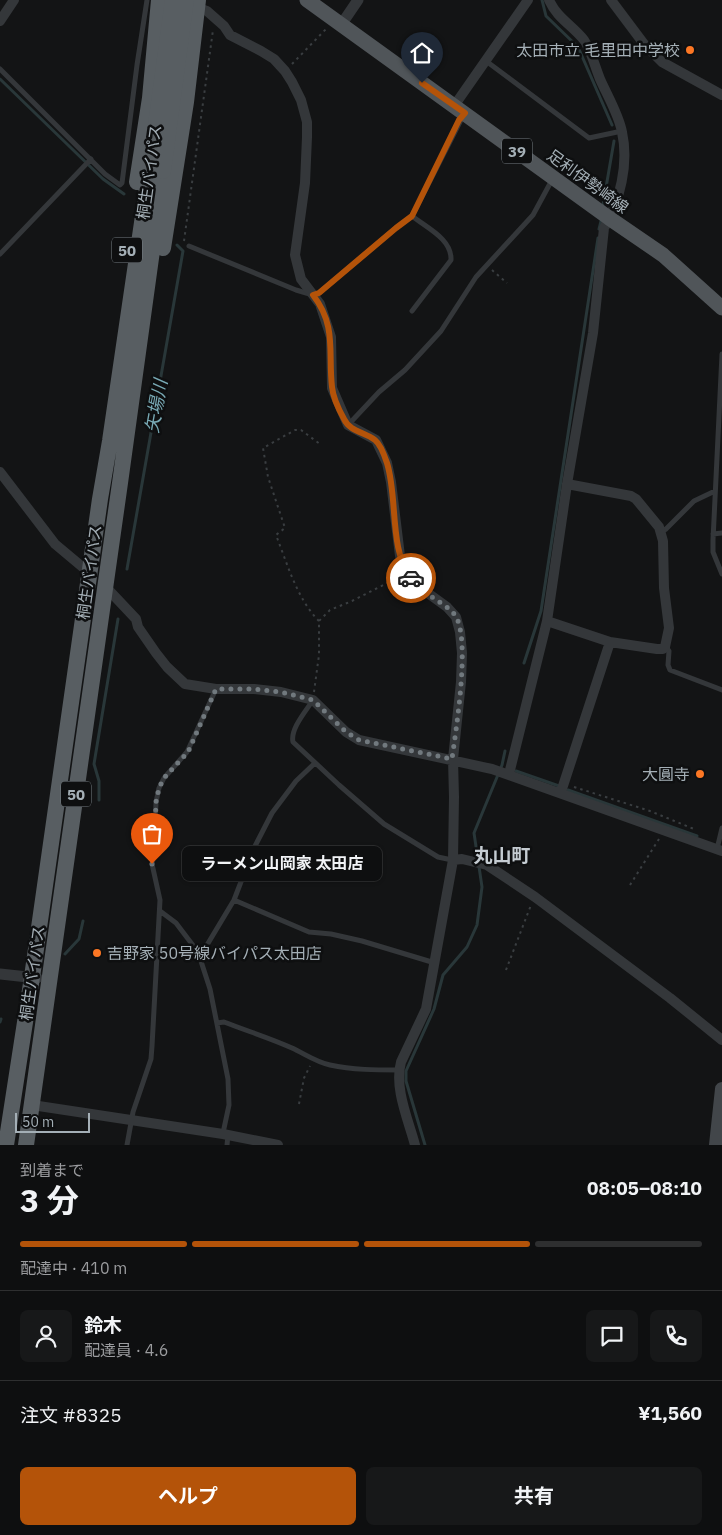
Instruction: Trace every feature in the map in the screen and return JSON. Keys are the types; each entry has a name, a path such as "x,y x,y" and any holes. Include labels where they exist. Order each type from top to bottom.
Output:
{"highway":[{"name":"50","path":"100,500 101,427 150,98 145,66 159,0"},
{"name":"桐生バイパス","path":"26,1145 120,483 156,170 173,0"},
{"name":"50","path":"120,483 135,442 186,102 194,2"},
{"name":"桐生バイパス","path":"6,1145 32,978 100,500 156,170 194,2"}],"main road":[{"name":"足利伊勢崎線","path":"307,0 662,255 722,308"},
{"path":"716,1145 722,1089"}],"street":[{"path":"0,21 14,0"},
{"path":"159,0 194,2 224,26 230,35 274,59 285,71 301,100 307,122 305,183 300,207 295,255 301,279 320,304 331,336 332,388 348,426 376,440 387,463 400,556 408,573 425,591 447,607 456,617 460,632 462,654 461,682 452,759 454,797 453,860 436,963 426,1009 399,1070 400,1089 415,1145"},
{"path":"337,22 358,0"},
{"path":"459,109 485,61 528,0"},
{"path":"507,773 546,621 593,333 604,228 617,199 625,152 622,131 584,41 554,12 549,0"},
{"path":"611,0 644,44 662,62 722,95"},
{"path":"0,472 55,544 105,586 136,619 138,627 156,653 185,684 216,689 254,689 281,692 313,700 346,732 359,740 452,759 562,788 664,831 719,847"},
{"path":"546,621 610,642 657,649 663,649 665,646 669,628 664,588 664,541 661,532 636,499 631,496 567,484"},
{"path":"562,788 610,642"},
{"path":"453,860 468,860 487,865 536,897 655,986 722,1040"},
{"path":"0,974 49,980"},
{"path":"32,1105 278,1145"}],"lane":[{"path":"0,69 120,185 122,183 145,66 147,0"},
{"path":"485,61 589,138 622,131"},
{"path":"189,246 296,290 313,295 319,293 412,216 459,120 459,109"},
{"path":"0,254 91,159"},
{"path":"348,426 379,392 405,370 441,330 476,277 533,215 553,178"},
{"path":"412,216 445,241 452,254 452,260 412,310"},
{"path":"722,354 713,534 713,552 722,574"},
{"path":"661,532 694,501 714,491"},
{"path":"713,534 722,533"},
{"path":"665,646 669,651 668,666 670,670 722,690"},
{"path":"127,1145 132,1120 150,1059 160,911 160,900 152,864 156,802 159,788 164,778 188,752 216,689"},
{"path":"313,700 292,737 293,742 384,824 438,857 453,860"},
{"path":"157,955 172,957 198,952 207,945 234,900 257,842 272,812 296,781 315,763"},
{"path":"719,847 722,828"},
{"path":"234,900 309,932 331,934 362,941 436,963"},
{"path":"160,911 176,923 198,952 210,989 225,1059 229,1093 226,1138"},
{"path":"217,1022 224,1022 292,1048 313,1060 344,1068 399,1070"}],"path":[{"path":"189,246 184,241 215,18"},
{"path":"285,71 337,22"},
{"path":"487,265 508,283"},
{"path":"319,621 312,614 295,583 276,535 285,528 268,477 263,448 296,430 301,430 320,444"},
{"path":"313,700 319,655 319,621 330,610 408,573"},
{"path":"562,788 650,811 719,847"},
{"path":"630,885 664,831"},
{"path":"506,970 536,897"},
{"path":"299,1104 304,1078 313,1060"}],"waterway":[{"path":"542,0 546,16 578,47 612,125"},
{"name":"矢場川","path":"0,79 103,179 124,194"},
{"path":"603,205 614,141"},
{"path":"599,229 601,221"},
{"path":"524,663 541,611 598,238"},
{"name":"矢場川","path":"127,569 183,251 177,245"},
{"name":"矢場川","path":"99,800 99,781 94,764 118,619"},
{"path":"425,1145 406,1081 406,1071 434,1009 443,975 467,947 477,925 482,887 474,833 502,765 505,751"},
{"path":"516,771 559,786"},
{"path":"568,790 697,836"},
{"name":"矢場川","path":"65,954 79,939 83,921"}],"way so far":[{"path":"152,864 156,802 159,788 170,770 188,752 216,689 254,689 281,692 313,700 346,732 359,740 452,759 461,682 462,654 460,632 456,617 447,607 411,578"}],"place":[{"name":"太田市立 毛里田中学校","path":"690,50"},
{"name":"大圓寺","path":"700,774"},
{"name":"ラーメン山岡家 太田店","path":"152,864"},
{"name":"吉野家 50号線バイパス太田店","path":"97,953"}],"district":[{"name":"丸山町","path":"502,855"}],"route":[{"path":"411,578 400,556 387,463 376,440 348,426 344,419 332,388 331,336 325,315 313,295 319,293 412,216 459,120 465,113 422,83"}]}
